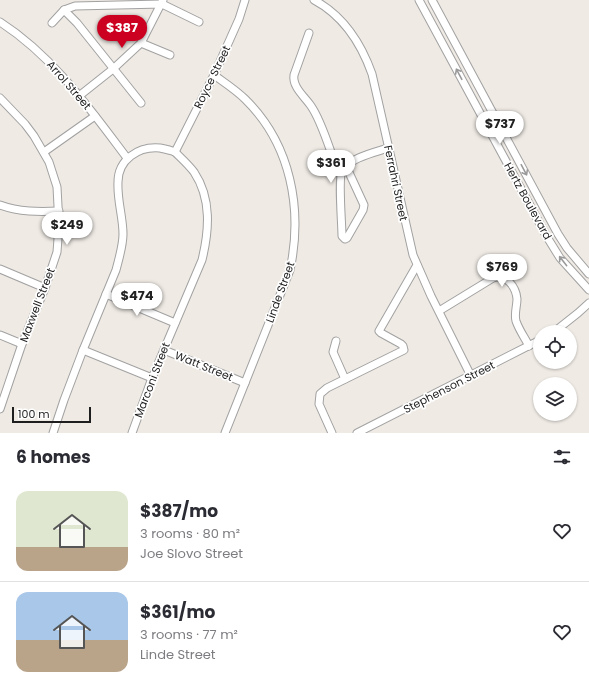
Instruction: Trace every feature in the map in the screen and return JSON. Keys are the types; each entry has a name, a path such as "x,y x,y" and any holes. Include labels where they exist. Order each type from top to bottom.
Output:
{"street":[{"name":"Royce Street","path":"175,152 214,75 239,19 245,0"},
{"name":"Ferrahri Street","path":"314,0 324,6 343,22 350,30 364,53 372,74 410,245 417,265 471,376"},
{"name":"Hertz Boulevard","path":"419,0 547,237 560,258 589,290"},
{"name":"Hertz Boulevard","path":"432,0 558,234 567,248 589,274"},
{"path":"79,96 113,69 141,43 162,2"},
{"path":"52,23 64,10 69,7 82,5 162,2 198,22"},
{"path":"64,10 77,23 141,103"},
{"name":"Arrol Street","path":"0,22 33,46 51,63 79,96 127,158"},
{"path":"309,32 294,75 294,80 299,90 315,111 336,166 343,169 364,205 363,210 348,238 345,239 342,236 340,181 343,169 370,153 388,148"},
{"path":"141,43 170,55"},
{"name":"Linde Street","path":"214,75 245,99 255,110 280,148 292,187 295,206 295,243 290,270 225,433"},
{"path":"466,87 476,82"},
{"name":"Maxwell Street","path":"0,98 25,124 44,152 53,171 57,187 59,211 59,238 57,252 45,288 1,400 0,409"},
{"path":"44,152 95,116"},
{"path":"53,433 83,350 116,270 123,234 118,182 122,166 127,158 142,150 160,148 175,152"},
{"name":"Marconi Street","path":"132,433 152,378 202,260 209,225 204,196 195,174 175,152"},
{"path":"0,205 30,211 59,211"},
{"path":"332,433 320,407 319,397 322,391 404,350 401,344 380,331 417,265"},
{"path":"0,269 45,288"},
{"path":"439,311 493,278 505,278 512,284 516,294 516,322 529,346"},
{"path":"106,294 175,323"},
{"path":"563,325 589,303"},
{"path":"0,335 22,344"},
{"path":"336,341 333,352 345,379"},
{"name":"Stephenson Street","path":"357,433 533,344"},
{"path":"83,350 152,378"},
{"name":"Watt Street","path":"164,350 245,383"}]}
